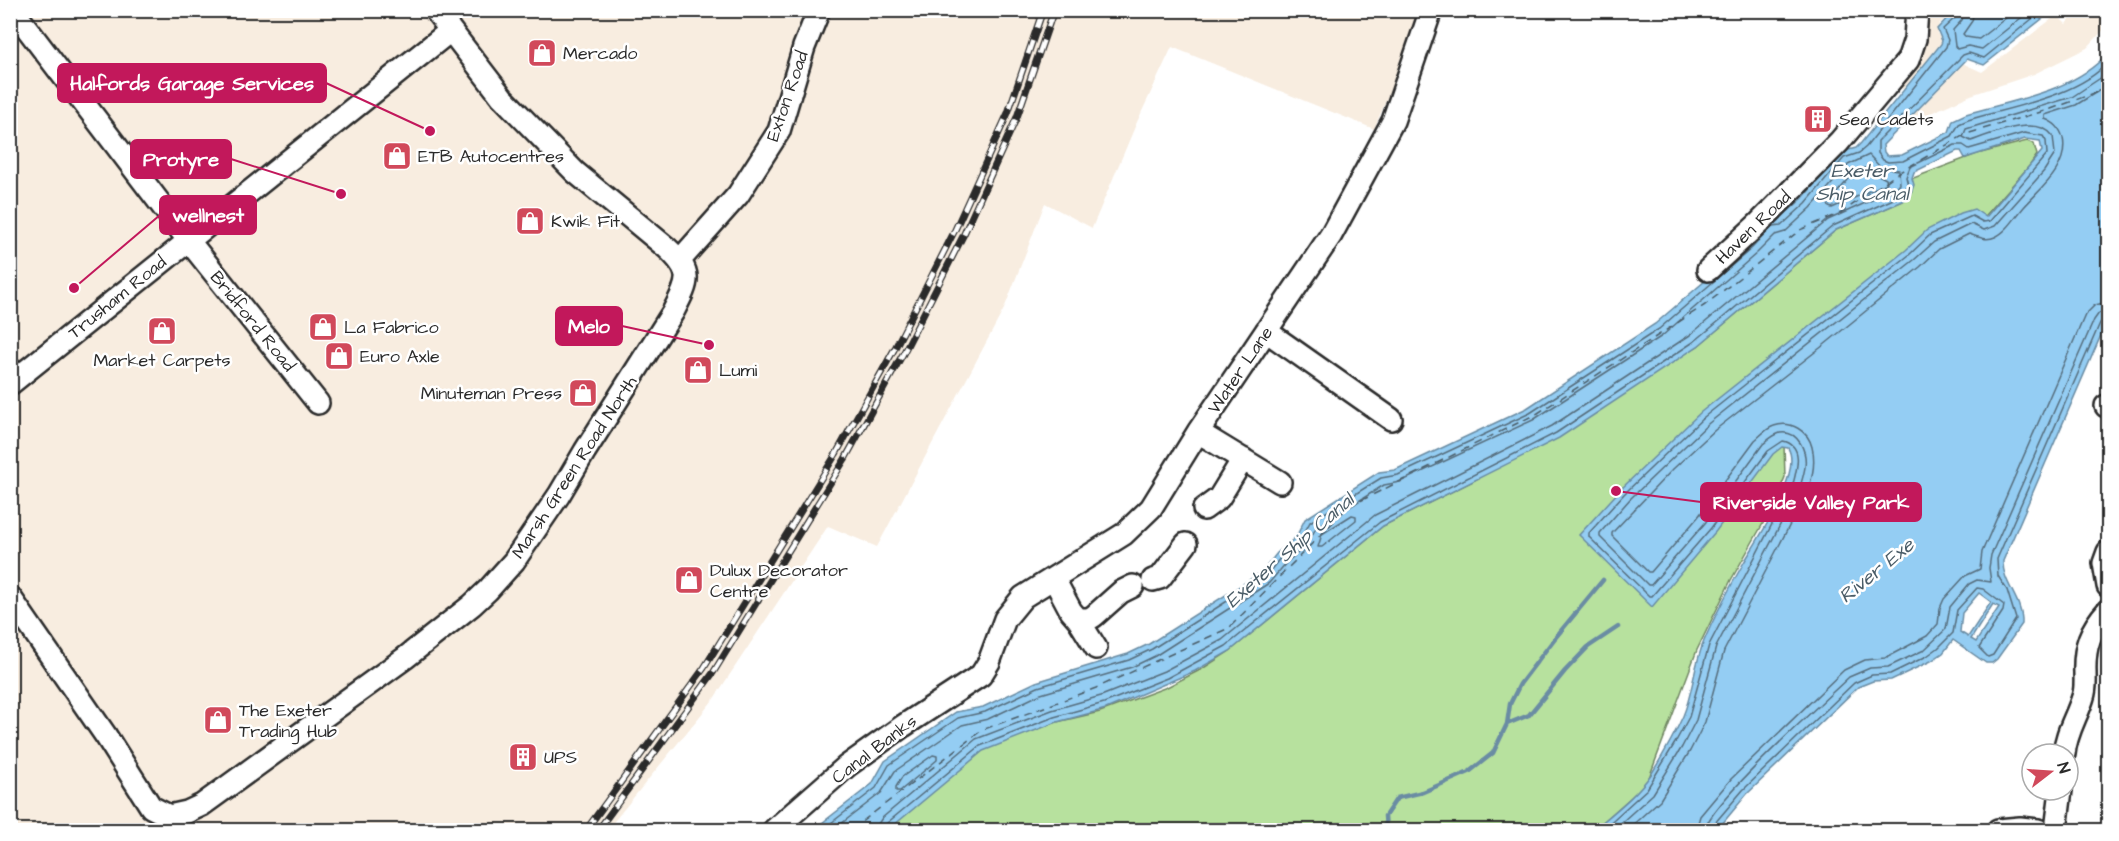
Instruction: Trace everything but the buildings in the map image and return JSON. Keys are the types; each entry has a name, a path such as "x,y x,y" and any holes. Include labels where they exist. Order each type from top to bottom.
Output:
{"street":[{"name":"Bridford Road","path":"13,10 188,240 318,403"},
{"path":"435,10 502,98 574,172 610,199 680,260"},
{"name":"Exton Road","path":"680,260 738,195 779,131 795,75 819,10"},
{"name":"Water Lane","path":"981,675 989,662 1005,619 1023,597 1124,534 1151,508 1198,432 1331,235 1393,122 1431,10"},
{"name":"Haven Road","path":"1708,270 1839,142 1908,60 1915,39 1917,10"},
{"name":"Trusham Road","path":"10,384 450,31"},
{"name":"Marsh Green Road North","path":"161,818 187,812 202,805 354,696 472,605 514,561 559,495 674,312 687,280 685,268 680,260"},
{"path":"1266,331 1391,419"},
{"path":"1198,432 1280,482"},
{"path":"1204,509 1219,498 1243,459"},
{"path":"1078,619 1089,619 1112,599 1143,583 1160,578 1186,544"},
{"path":"2109,552 2104,563 2109,586"},
{"path":"1054,579 1071,611 1096,648"},
{"path":"10,597 161,818"},
{"path":"2066,742 2083,697 2086,649 2091,633 2109,610"},
{"name":"Canal Banks","path":"774,831 847,766 981,675"},
{"path":"2056,831 2060,802"},
{"path":"1998,831 2020,828 2038,831"}],"shaded area":[{"path":"10,11 1418,11 1404,58 1374,129 1172,47 1092,228 1045,203 1004,309 877,547 828,526 713,700 607,830 11,830"},
{"path":"1928,11 1954,11 1939,24 1937,33 1942,41 1941,44 1904,90 1895,83 1923,48"},
{"path":"2077,11 2108,11 2108,25 2087,48 2034,74 1971,95 1900,130 1952,69 1962,63 1982,72 2057,15 2066,24"}],"green space":[{"path":"2027,141 2034,144 2037,155 2030,165 1784,445 1785,477 1773,506 1731,580 1697,650 1647,783 1594,830 878,830 986,748 1057,722 1100,712 1167,687 1202,669 1230,651 1383,526 1473,481 1698,346 1836,230 1903,201 1908,180 1977,154"}],"water":[{"path":"1954,11 2052,11 1984,65 1967,59 1883,145 1887,156 1902,155 1949,132 1953,120 1966,114 2023,99 2079,77 2108,53 2108,319 2003,561 2005,576 2021,612 2022,624 1992,663 1986,663 1953,640 1943,653 1931,661 1891,680 1873,681 1858,687 1747,794 1717,830 1593,830 1646,781 1676,731 1686,707 1708,631 1784,489 1791,459 1788,448 1782,447 1773,454 1716,531 1652,607 1579,535 1620,490 1701,412 1906,250 1927,230 1974,209 1986,217 2042,151 2040,141 2025,139 1965,158 1961,151 1957,151 1914,172 1912,178 1914,185 1910,195 1903,201 1836,230 1698,346 1559,438 1383,526 1230,651 1195,671 1106,709 1057,722 983,751 888,830 813,830 872,784 885,761 956,712 983,707 1036,682 1128,654 1149,644 1262,572 1277,553 1296,537 1305,519 1379,472 1395,470 1527,408 1655,324 1749,243 1772,218 1777,221 1803,198 1841,152 1856,148 1861,143 1941,44 1937,29","holes":["1979,593 1991,602 1968,637 1960,632 1962,613","1993,604 1999,607 1976,642 1971,639"]}],"waterway":[{"path":"1386,830 1385,816 1397,798 1423,792 1469,772 1493,753 1507,724 1510,704 1520,684 1603,580"},
{"path":"1507,724 1529,715 1588,647 1618,627"}],"ferry route":[{"path":"851,830 982,730 1096,688 1229,628 1348,507 1538,413 1705,305 1800,230 1841,213 1898,173 1966,134 2051,109 2108,88"}],"railway":[{"path":"586,830 704,668 836,454 895,348 954,232 1008,113 1043,10"},
{"path":"598,830 713,673 845,459 904,352 963,236 1017,117 1054,10"}],"place":[{"name":"Mercado","path":"542,53"},
{"name":"Sea Cadets","path":"1818,119"},
{"name":"Halfords Garage Services","path":"430,131"},
{"name":"ETB Autocentres","path":"397,156"},
{"name":"Protyre","path":"341,194"},
{"name":"Kwik Fit","path":"530,221"},
{"name":"wellnest","path":"74,288"},
{"name":"La Fabrico","path":"323,327"},
{"name":"Market Carpets","path":"162,331"},
{"name":"Melo","path":"709,345"},
{"name":"Euro Axle","path":"339,356"},
{"name":"Lumi","path":"698,370"},
{"name":"Minuteman Press","path":"583,393"},
{"name":"Riverside Valley Park","path":"1616,491"},
{"name":"Dulux Decorator Centre","path":"689,580"},
{"name":"The Exeter Trading Hub","path":"218,720"},
{"name":"UPS","path":"523,757"}],"water label":[{"name":"Exeter Ship Canal","path":"1862,182"},
{"name":"Exeter Ship Canal","path":"1289,550"},
{"name":"River Exe","path":"1876,570"}]}
